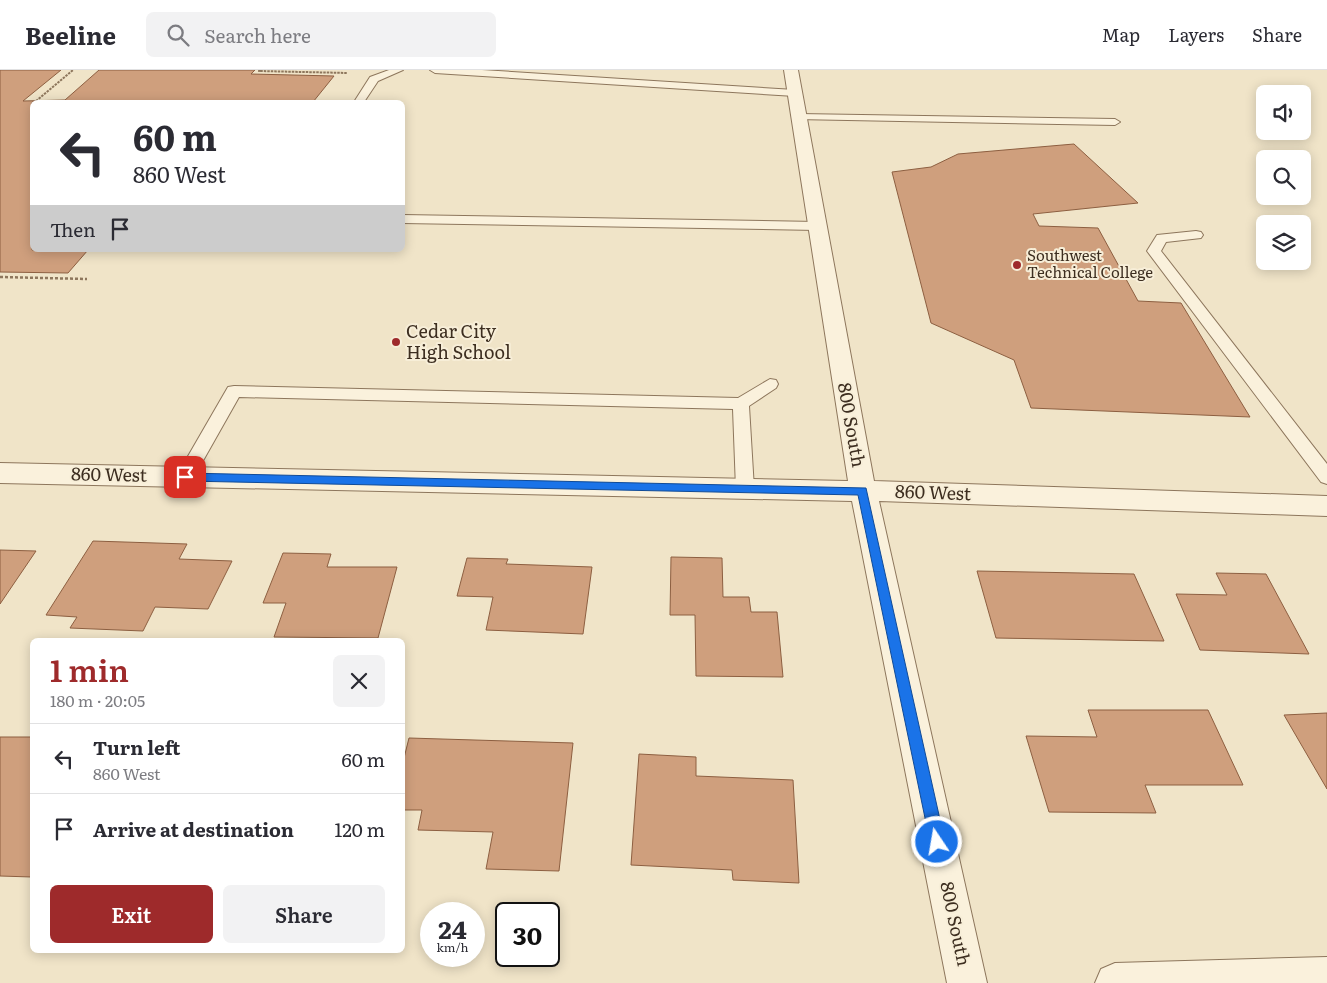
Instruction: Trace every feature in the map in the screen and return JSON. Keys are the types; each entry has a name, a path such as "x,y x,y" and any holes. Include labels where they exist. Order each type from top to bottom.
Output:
{"street":[{"name":"800 South","path":"795,93 863,491 967,983"},
{"name":"860 West","path":"0,473 863,491 1327,506"},
{"path":"1115,983 1327,977"}],"lane":[{"path":"360,100 374,79 398,70"},
{"path":"435,70 795,93 1115,122"},
{"path":"405,219 817,226"},
{"path":"1196,236 1162,238 1154,252 1327,477"},
{"path":"185,477 234,391 741,404 770,384"},
{"path":"741,404 745,489"}],"path":[{"path":"37,100 74,70"},
{"path":"261,70 356,73"},
{"path":"0,278 87,279"}],"building":[{"path":"0,70 61,70 23,101 30,101 30,252 86,252 68,273 0,272"},
{"path":"99,70 255,70 251,74 334,76 315,100 65,100"},
{"name":"Southwest Technical College","path":"1074,144 1138,203 1033,214 1039,226 1098,228 1138,301 1181,303 1250,417 1031,408 1014,360 931,323 892,172 931,167 958,154"},
{"path":"93,541 187,544 179,559 232,561 208,609 155,607 143,631 70,628 77,617 46,615"},
{"path":"0,550 36,551 0,604"},
{"path":"283,553 331,554 327,567 397,567 378,638 274,637 286,603 263,603"},
{"path":"671,557 722,558 723,597 749,597 751,612 777,612 783,677 696,676 695,615 670,615"},
{"path":"467,558 508,559 506,564 592,567 583,634 486,630 493,597 457,596"},
{"path":"977,571 1134,574 1164,641 996,638"},
{"path":"1216,573 1266,574 1309,654 1200,650 1176,594 1227,595"},
{"path":"1088,710 1208,710 1243,785 1145,785 1156,813 1049,812 1026,736 1097,737"},
{"path":"1327,713 1327,789 1284,715"},
{"path":"0,737 30,737 30,877 0,876"},
{"path":"409,738 573,743 559,871 486,869 493,832 418,830 422,810 405,810 405,754"},
{"path":"639,754 696,757 696,776 793,780 799,883 733,880 732,870 631,865"}],"place":[{"name":"Southwest Technical College","path":"1017,265"},
{"name":"Cedar City High School","path":"396,342"}],"route":[{"path":"185,477 863,491 937,842"}]}
